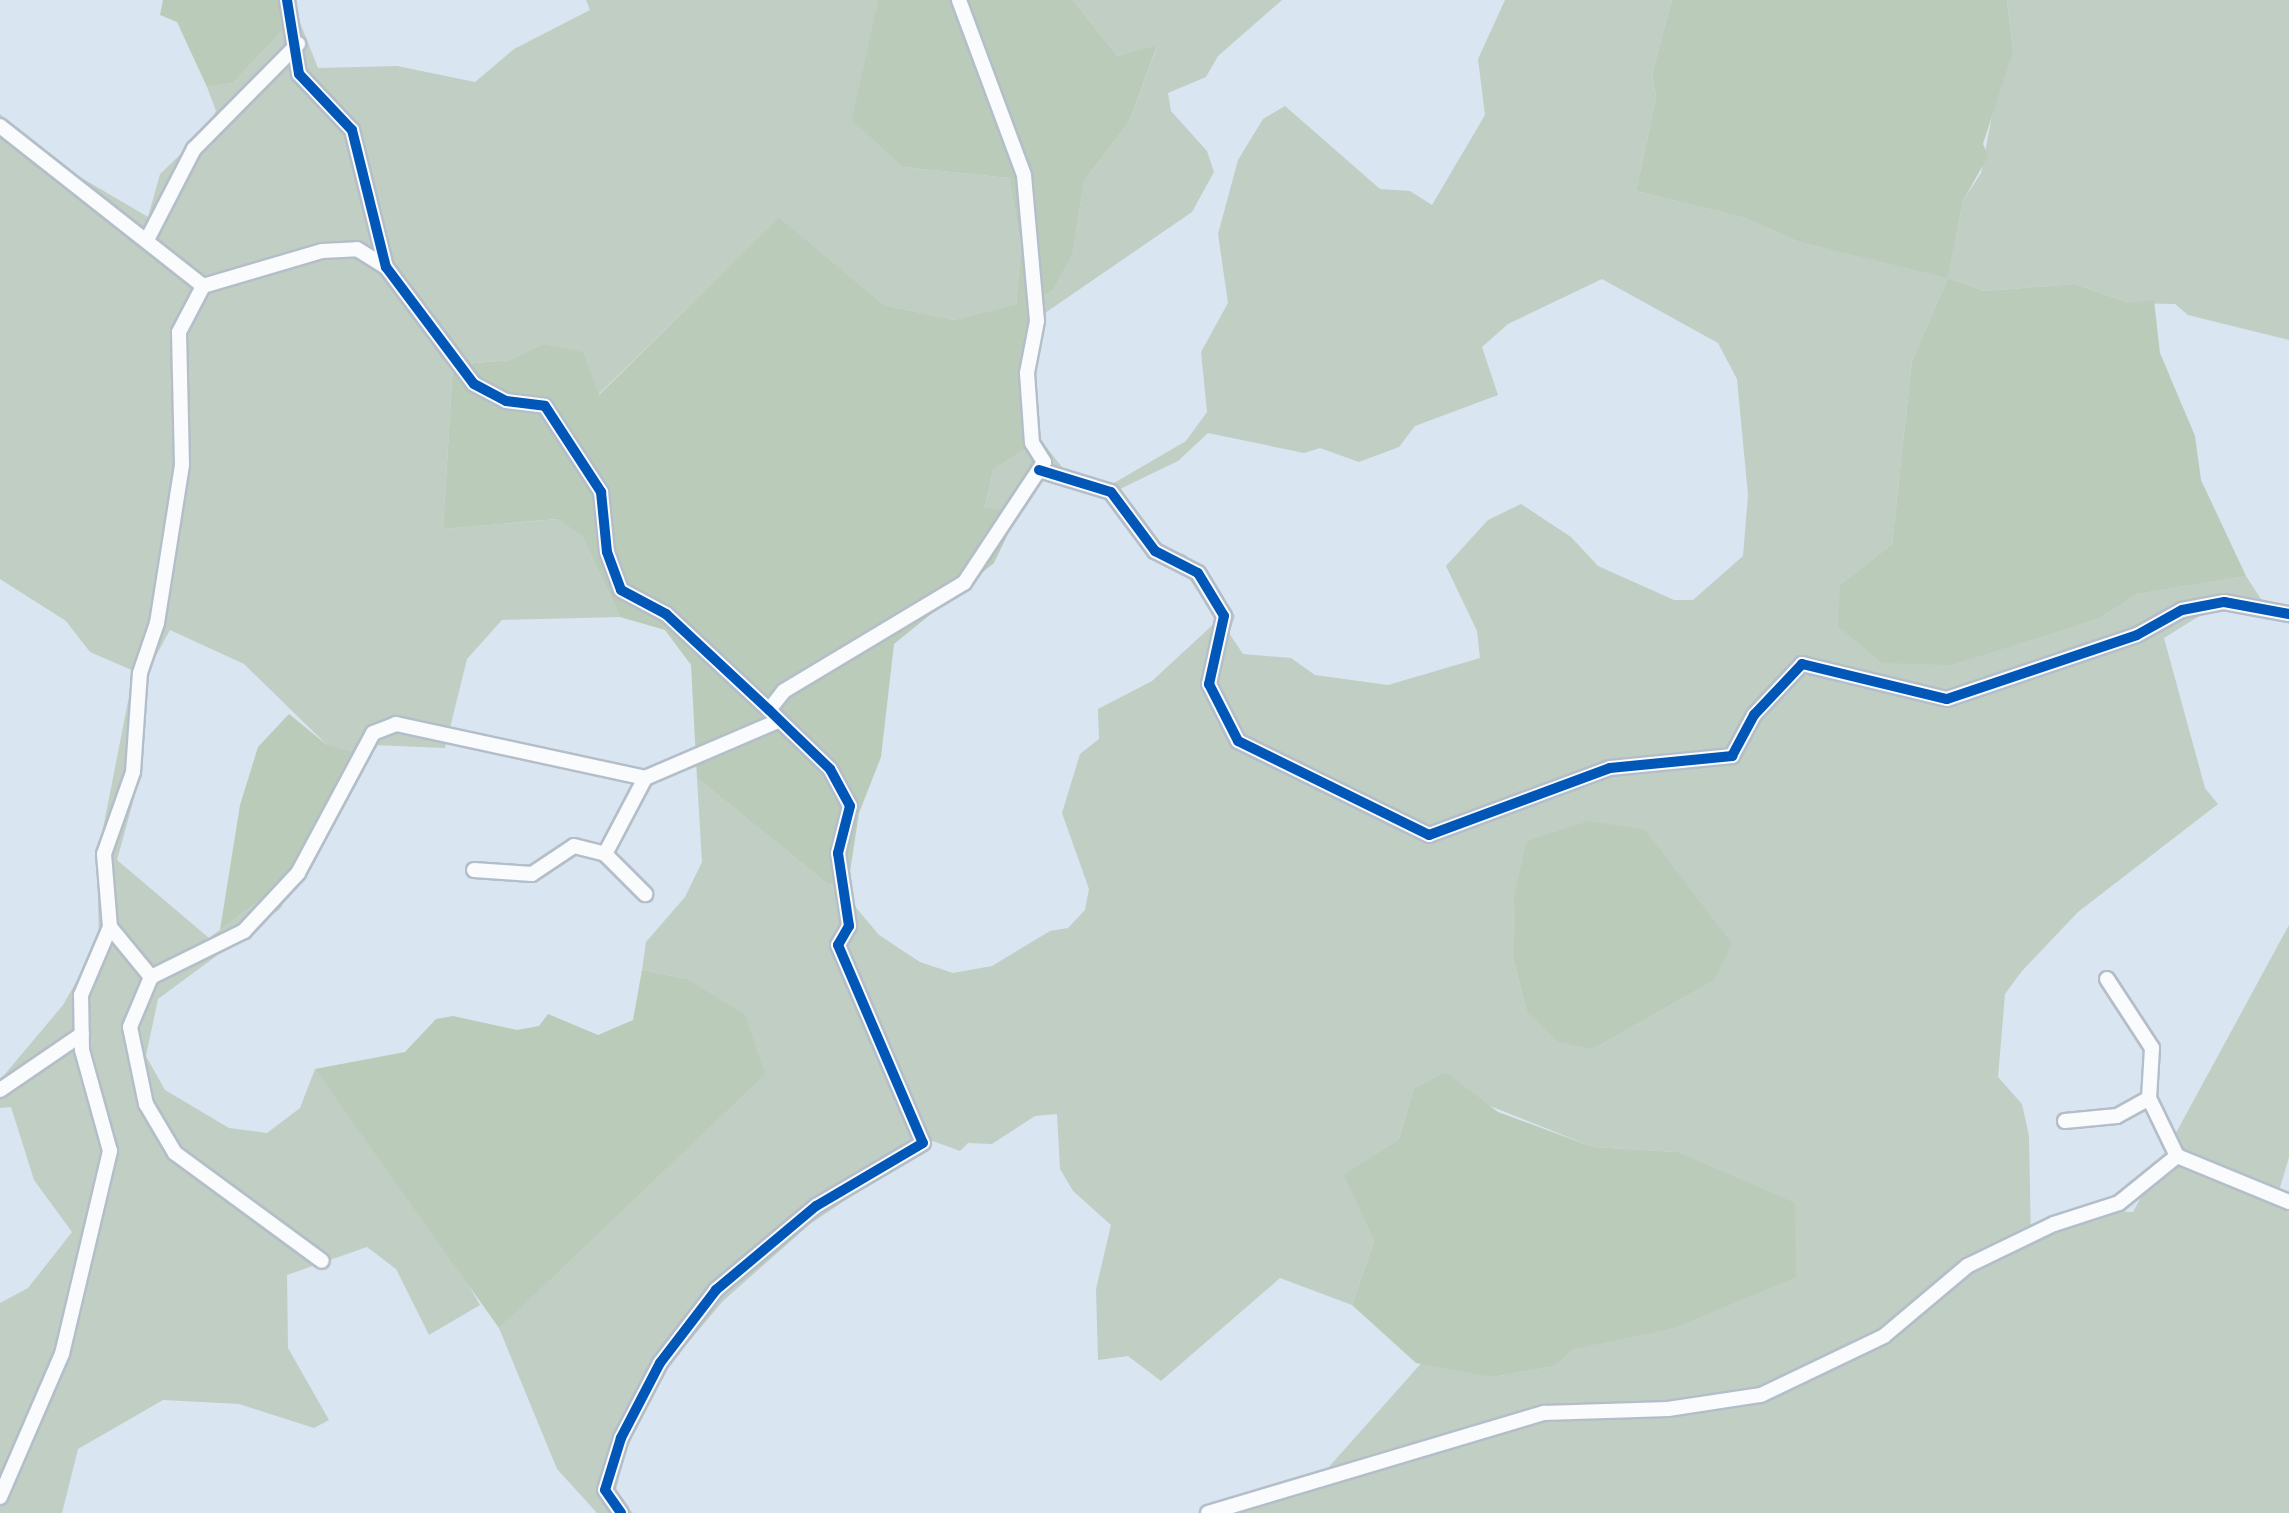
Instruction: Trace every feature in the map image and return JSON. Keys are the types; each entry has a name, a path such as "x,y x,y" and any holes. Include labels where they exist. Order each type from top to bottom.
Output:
{"street":[{"path":"287,0 298,44 299,74 352,130 386,267"},
{"path":"605,854 645,778 774,715 784,691 964,583 1044,462 1032,443 1027,373 1037,321 1024,175 959,0"},
{"path":"149,236 194,149 298,44"},
{"path":"0,126 36,161 149,236 203,286"},
{"path":"0,1497 62,1354 110,1151 82,1034 81,995 110,927 104,854 133,772 140,673 157,623 182,465 179,332 203,286 322,251 357,249 386,267 474,384 506,401 545,406 601,492 607,552 621,590 666,614 830,769 850,806 838,853 849,926 838,945 923,1143 816,1206 716,1290 660,1363 621,1438 605,1490 621,1513"},
{"path":"1039,470 1111,492 1155,551 1198,573 1224,616 1209,684 1238,741 1429,835 1610,768 1732,756 1754,715 1802,664 1947,699 2137,635 2182,610 2224,602 2289,614"},
{"path":"322,1261 168,1141 146,1104 130,1027 151,977 244,931 298,873 373,733 396,724 645,778"},
{"path":"474,870 532,874 574,846 605,854 645,894"},
{"path":"110,927 151,977"},
{"path":"2107,979 2152,1048 2149,1098 2177,1156 2289,1202"},
{"path":"0,1090 82,1034"},
{"path":"2065,1121 2117,1116 2149,1098"},
{"path":"1208,1513 1544,1413 1668,1409 1761,1395 1884,1336 1967,1266 2054,1224 2119,1203 2177,1156"}],"shaded area":[{"path":"586,0 878,0 868,51 903,167 1009,178 1021,247 1016,306 954,320 884,305 779,219 598,395 543,344 510,360 453,365 443,529 559,519 582,536 620,617 502,620 467,659 445,748 373,745 280,909 158,999 146,1056 165,1090 229,1128 267,1133 300,1108 315,1069 443,1240 480,1305 429,1335 396,1269 367,1247 287,1275 288,1348 329,1420 314,1428 239,1404 163,1400 78,1449 62,1513 0,1513 0,1303 28,1288 72,1232 34,1180 11,1107 0,1108 0,1080 63,1005 99,942 97,859 134,671 90,652 66,621 0,579 0,114 46,157 148,217 160,174 206,130 216,111 207,87 233,83 297,15 318,68 397,66 475,82 514,49 590,10","holes":["170,630 244,664 327,745 281,884 209,938 117,860 141,773 147,672"]},
{"path":"1073,0 1282,0 1218,56 1206,77 1168,93 1171,111 1207,151 1214,172 1192,212 1045,313 1035,301 1054,289 1073,253 1084,181 1129,122 1157,47 1117,56"},
{"path":"1505,0 1672,0 1652,73 1656,98 1636,191 1745,218 1799,242 1948,277 1963,201 1981,173 1999,79 2013,51 2007,0 2289,0 2289,340 2188,315 2175,304 2129,303 2075,284 1984,291 1948,278 1912,361 1892,544 1840,585 2027,640 2100,618 2137,594 2246,576 2261,599 2289,608 2289,624 2269,615 2209,610 2164,638 2205,788 2218,804 2078,912 2022,971 2005,994 1998,1077 2022,1104 2029,1136 2031,1241 2109,1211 2133,1212 2289,925 2289,1157 2279,1191 2289,1195 2289,1513 1198,1513 1327,1469 1425,1359 1493,1377 1555,1366 1574,1349 1622,1334 1674,1328 1677,1152 1593,1147 1475,1100 1445,1072 1414,1088 1399,1139 1345,1175 1374,1241 1352,1305 1280,1278 1161,1381 1128,1356 1098,1360 1096,1289 1111,1225 1073,1191 1060,1169 1057,1114 1035,1116 992,1144 968,1143 960,1151 933,1141 810,1224 723,1301 660,1376 628,1438 615,1494 633,1513 597,1513 557,1469 499,1328 710,1122 687,979 642,970 646,942 685,897 702,862 697,778 829,885 849,878 853,904 879,935 920,962 953,973 992,966 1050,931 1068,928 1085,910 1089,889 1062,813 1080,754 1099,739 1098,709 1152,681 1218,620 1183,570 1152,557 1105,495 1044,477 1019,511 985,509 993,470 1040,439 1065,471 1114,483 1186,441 1207,412 1201,352 1228,303 1218,234 1238,160 1263,119 1285,106 1380,189 1410,191 1432,205 1485,115 1478,59","holes":["1602,279 1718,343 1737,379 1748,495 1743,556 1693,600 1674,600 1598,566 1571,537 1521,504 1488,520 1446,566 1477,631 1480,658 1388,685 1315,675 1291,658 1243,654 1229,633 1235,616 1206,573 1184,554 1159,548 1120,489 1178,461 1208,433 1304,453 1320,448 1359,462 1399,447 1415,426 1498,395 1482,347 1508,324","1514,896 1713,981 1593,1049 1527,1012 1513,958"]}],"green space":[{"path":"163,0 293,0 297,15 233,83 207,87 177,22 160,15"},
{"path":"878,0 1073,0 1117,56 1157,46 1129,122 1084,181 1073,253 1054,289 1036,301 1045,313 1035,377 1040,439 993,470 985,508 1019,511 994,563 894,644 881,757 859,813 849,878 829,885 697,778 691,665 665,630 620,617 582,536 558,519 443,529 453,365 510,360 543,344 583,352 599,395 779,218 884,305 954,320 1016,305 1021,247 1009,178 903,167 852,120"},
{"path":"1672,0 2007,0 2013,51 1983,144 1988,156 1963,201 1948,278 1799,242 1745,218 1636,191 1656,98 1652,73"},
{"path":"1948,278 1984,291 2075,284 2129,303 2154,300 2160,353 2195,436 2201,480 2246,576 2137,594 2100,618 1951,665 1882,663 1838,626 1840,585 1892,544 1912,361"},
{"path":"289,714 327,745 351,752 333,798 281,884 220,930 240,805 258,747"},
{"path":"1589,821 1645,830 1732,944 1713,981 1593,1049 1559,1042 1527,1012 1513,958 1514,896 1527,841"},
{"path":"642,970 687,979 745,1015 765,1074 499,1328 315,1069 405,1052 436,1019 453,1016 517,1030 539,1026 548,1014 598,1035 633,1020"},
{"path":"1445,1072 1498,1112 1593,1147 1677,1152 1795,1203 1796,1277 1674,1328 1574,1349 1555,1366 1493,1377 1416,1363 1352,1305 1374,1241 1344,1175 1399,1139 1414,1088"}],"cycle path":[{"path":"287,0 299,74 352,130 386,267 474,384 506,401 545,406 601,492 607,552 621,590 666,614 769,710 830,769 850,806 838,853 849,926 838,945 923,1143 816,1206 716,1290 660,1363 621,1438 605,1490 621,1513"},
{"path":"1039,470 1111,492 1155,551 1198,573 1224,616 1209,684 1238,741 1429,835 1610,768 1732,756 1754,715 1802,664 1947,699 2137,635 2182,610 2224,602 2289,614"}]}
